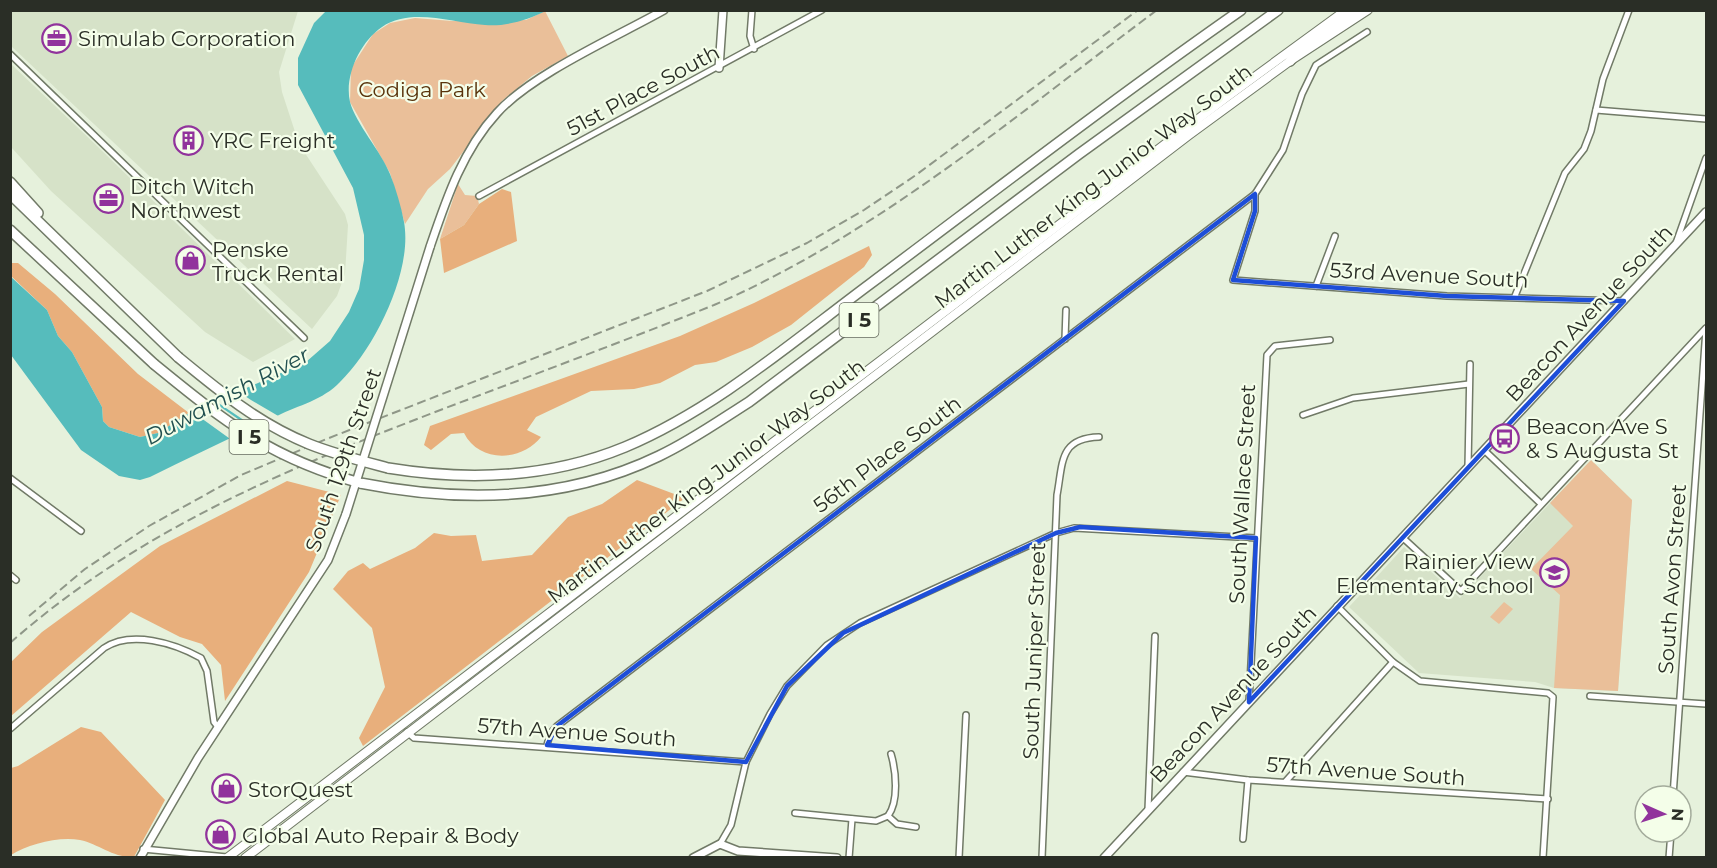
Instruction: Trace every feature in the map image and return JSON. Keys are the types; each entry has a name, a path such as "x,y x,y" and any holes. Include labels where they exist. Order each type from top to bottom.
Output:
{"highway":[{"name":"I 5","path":"10,194 178,357 226,397 285,432 331,452 388,468 467,476 540,470 622,448 664,429 746,377 1129,89 1240,10"},
{"name":"I 5","path":"10,231 154,364 219,418 260,444 324,473 360,483 440,496 518,495 564,489 631,469 660,456 695,437 749,402 1278,10"},
{"path":"1290,60 1298,50 1356,10"},
{"path":"10,182 82,264"}],"main road":[{"name":"Martin Luther King Junior Way South","path":"227,857 1227,97 1346,10"},
{"name":"Martin Luther King Junior Way South","path":"245,858 407,732 1290,60 1368,10"}],"street":[{"name":"South 129th Street","path":"140,858 143,849 218,727 328,560 346,514 446,197 474,144 497,113 518,93 664,10"},
{"path":"719,68 723,10"},
{"path":"752,10 750,36 754,49"},
{"name":"51st Place South","path":"479,196 719,68 822,10"},
{"path":"1515,296 1565,173 1588,139 1603,79 1629,10"},
{"path":"1255,194 1283,150 1302,94 1316,65 1367,32"},
{"path":"10,54 304,338"},
{"path":"1596,110 1707,119"},
{"path":"1676,243 1707,158"},
{"name":"53rd Avenue South","path":"1255,194 1255,211 1233,280 1447,296 1515,296 1624,301"},
{"name":"56th Place South","path":"547,746 547,739 557,726 1255,194"},
{"name":"Beacon Avenue South","path":"1104,858 1707,212"},
{"path":"1317,286 1335,236"},
{"path":"1065,339 1066,310"},
{"path":"1402,537 1461,591 1540,503 1707,328"},
{"name":"South Avon Street","path":"1674,784 1707,328"},
{"name":"South Wallace Street","path":"1249,702 1267,353 1275,346 1330,340"},
{"path":"1468,467 1470,364"},
{"path":"1303,416 1353,399 1469,384"},
{"name":"South Juniper Street","path":"1042,858 1057,495 1068,447 1085,437 1099,437"},
{"path":"1485,450 1540,503"},
{"path":"10,478 81,531"},
{"path":"693,858 720,844 731,825 746,762 787,686 827,645 860,623 1056,533 1074,528 1256,538"},
{"path":"10,575 16,580"},
{"path":"1337,606 1393,662 1420,681 1548,693 1553,697 1543,858"},
{"path":"1148,810 1155,636"},
{"path":"10,729 104,648 113,642 131,638 143,639 201,658 207,671 214,722 218,727"},
{"path":"1286,782 1393,662"},
{"path":"1590,696 1707,704"},
{"path":"958,858 966,715"},
{"name":"57th Avenue South","path":"407,732 414,738 746,762"},
{"path":"795,813 876,821 888,816 894,806 895,768 891,754"},
{"name":"57th Avenue South","path":"1183,772 1248,780 1548,799"},
{"path":"1243,839 1248,780"},
{"path":"888,816 897,824 916,827"},
{"path":"849,858 852,819"},
{"path":"720,844 738,851 837,858"},
{"path":"143,849 227,857"}],"highlighted area":[{"path":"1255,194 1255,211 1233,280 1447,296 1624,301 1249,702 1256,538 1080,527 1056,533 843,633 787,686 746,762 547,745 557,726"}],"shaded area":[{"path":"10,11 298,11 279,72 282,92 299,144 345,214 348,225 345,274 337,296 312,329 11,46"},
{"path":"11,64 295,339 253,362 205,332 51,191 11,147"},
{"path":"502,189 511,192 517,241 444,273 440,239 464,225 479,204"},
{"path":"869,246 872,255 864,267 791,325 752,347 716,362 695,365 660,383 634,389 591,391 536,417 527,430 541,437 523,451 501,456 490,454 471,443 464,433 451,434 431,450 424,445 430,426 680,336 754,303"},
{"path":"10,263 18,263 55,294 138,374 189,413 158,433 140,437 109,427 103,421 102,407 72,352 58,336 47,310 11,276"},
{"name":"Rainier View Elementary School","path":"1591,460 1632,500 1618,691 1554,688 1535,682 1419,673 1349,607 1404,547 1460,598"},
{"path":"637,480 685,498 363,746 359,738 385,687 372,628 333,589 348,571 363,563 370,569 415,548 434,533 451,536 476,535 482,561 532,555 568,517 602,504"},
{"path":"287,481 341,495 309,572 225,701 221,665 202,644 180,637 131,612 11,716 11,662 42,632 160,546"},
{"path":"81,727 101,732 165,800 134,857 119,855 87,842 72,839 44,842 26,847 11,855 11,768 18,766"}],"green space":[{"name":"Codiga Park","path":"545,11 568,56 532,76 502,101 450,169 428,189 405,224 390,173 350,102 351,68 373,34 390,23 415,18 452,21 526,20"},
{"path":"458,184 465,195 477,196 479,204 464,225 440,239"},
{"path":"1591,460 1632,500 1618,691 1554,688 1560,595 1531,569 1573,526 1550,503"},
{"path":"1504,602 1513,609 1499,624 1490,617"}],"water":[{"name":"Duwamish River","path":"326,11 546,11 500,25 419,17 406,18 393,21 374,33 355,60 349,81 350,102 390,174 403,216 405,242 403,263 397,285 366,350 340,382 318,398 150,477 140,480 119,476 81,450 11,355 10,276 47,310 58,336 72,352 102,407 103,421 109,427 140,437 158,433 189,413 306,362 330,341 349,312 359,289 364,260 364,235 353,188 298,85 298,58 314,23"}],"pier":[{"path":"236,390 280,417 257,429 214,400"},
{"path":"212,401 256,430 233,441 190,410"}],"railway":[{"path":"29,616 85,569 149,526 241,475 329,438 707,291 807,243 864,210 916,175 1138,10"},
{"path":"10,643 59,603 110,567 216,506 327,455 714,305 832,244 943,171 1157,10"}],"place":[{"name":"Simulab Corporation","path":"57,38"},
{"name":"YRC Freight","path":"189,140"},
{"name":"Ditch Witch Northwest","path":"109,198"},
{"name":"Penske Truck Rental","path":"191,261"},
{"name":"Beacon Ave S & S Augusta St","path":"1505,438"},
{"name":"Rainier View Elementary School","path":"1555,573"},
{"name":"StorQuest","path":"227,789"},
{"name":"Global Auto Repair & Body","path":"221,835"}]}
